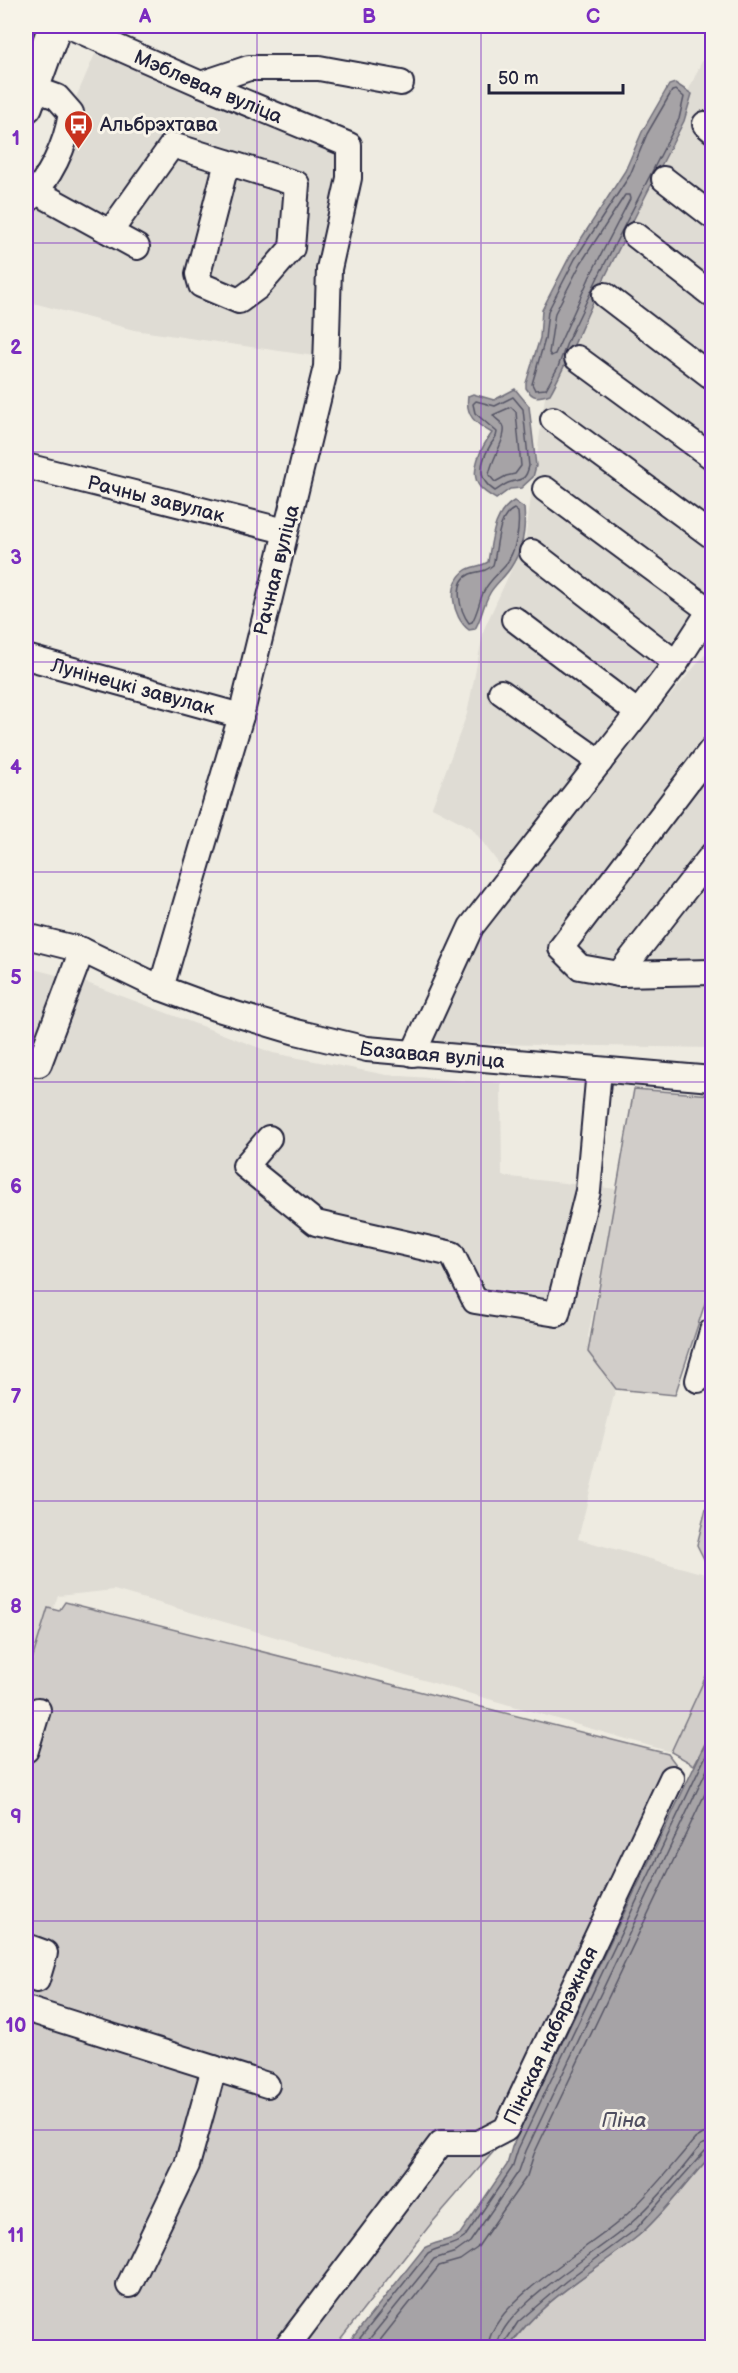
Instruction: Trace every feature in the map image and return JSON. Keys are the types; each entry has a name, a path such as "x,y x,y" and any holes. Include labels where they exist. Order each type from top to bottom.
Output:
{"main road":[{"path":"29,97 55,26"}],"street":[{"name":"Мэблевая вуліца","path":"69,26 349,145"},
{"path":"201,84 249,68 319,68 401,83"},
{"path":"29,97 57,97 71,113 69,128 53,167 30,196 110,232 137,247"},
{"path":"110,232 172,145 227,162 297,184 292,248 258,287 239,302 201,285 198,274 227,162"},
{"name":"Рачная вуліца","path":"161,988 241,716 326,367 329,269 350,178 349,145"},
{"path":"664,179 712,216"},
{"path":"635,235 712,295"},
{"path":"605,295 712,377"},
{"path":"577,358 712,457"},
{"path":"553,419 712,536"},
{"name":"Рачны завулак","path":"26,466 285,531"},
{"path":"413,1054 471,927 676,663 711,609 545,489"},
{"path":"532,552 676,663"},
{"path":"514,619 638,713"},
{"name":"Лунінецкі завулак","path":"26,657 241,716"},
{"path":"501,692 600,762"},
{"path":"711,970 619,974 580,967 561,948 712,749"},
{"path":"619,974 712,855"},
{"name":"Базавая вуліца","path":"26,936 82,950 161,988 215,1008 296,1032 366,1049 712,1079"},
{"path":"26,1063 39,1064 82,950"},
{"path":"269,1138 245,1166 316,1224 452,1254 475,1301 556,1314 588,1191 599,1070"},
{"path":"698,1380 712,1331"},
{"path":"26,1750 38,1710"},
{"name":"Пінская набярэжная","path":"286,2348 441,2143 479,2143 506,2129 672,1778"},
{"path":"26,1946 45,1953 37,1980"},
{"path":"26,2009 267,2085"},
{"path":"129,2285 187,2165 214,2068"}],"shaded area":[{"path":"712,40 712,636 511,880 472,828 432,807 467,714 484,629 525,540 545,397"},
{"path":"95,54 343,148 324,258 314,356 134,330 26,301 26,212"},
{"path":"712,646 712,1048 432,1043 452,956"},
{"path":"26,967 87,983 273,1053 387,1075 501,1083 502,1176 617,1189 588,1337 620,1371 578,1539 712,1576 712,1663 671,1752 114,1590 58,1596 26,1678"},
{"path":"634,1089 712,1095 712,1282 675,1395 616,1389 588,1352"},
{"path":"712,1484 712,1575 697,1545"},
{"path":"65,1602 668,1754 683,1774 514,2128 430,2225 334,2347 26,2348 26,1679 48,1608 59,1611"},
{"path":"712,1663 712,1730 694,1765 671,1752"},
{"path":"712,2151 712,2347 509,2348 536,2315 552,2301 647,2228 707,2160"}],"water":[{"path":"675,83 692,94 684,121 596,295 550,394 534,396 526,388 526,383 540,338 542,310 570,256 625,171 642,132 669,85"},
{"path":"515,389 529,406 536,466 533,477 521,488 510,489 496,499 483,491 475,474 478,459 492,433 473,419 468,409 468,396 473,394 494,400"},
{"path":"514,501 524,508 524,531 521,546 511,567 490,593 475,629 469,630 455,609 456,583 466,570 488,562 492,536 498,520 507,506"},
{"name":"Піна","path":"712,1730 712,2151 707,2160 647,2228 552,2300 536,2314 509,2347 345,2347 424,2248 460,2234 507,2165 512,2147"}],"place":[{"name":"Альбрэхтава","path":"79,150"}]}
